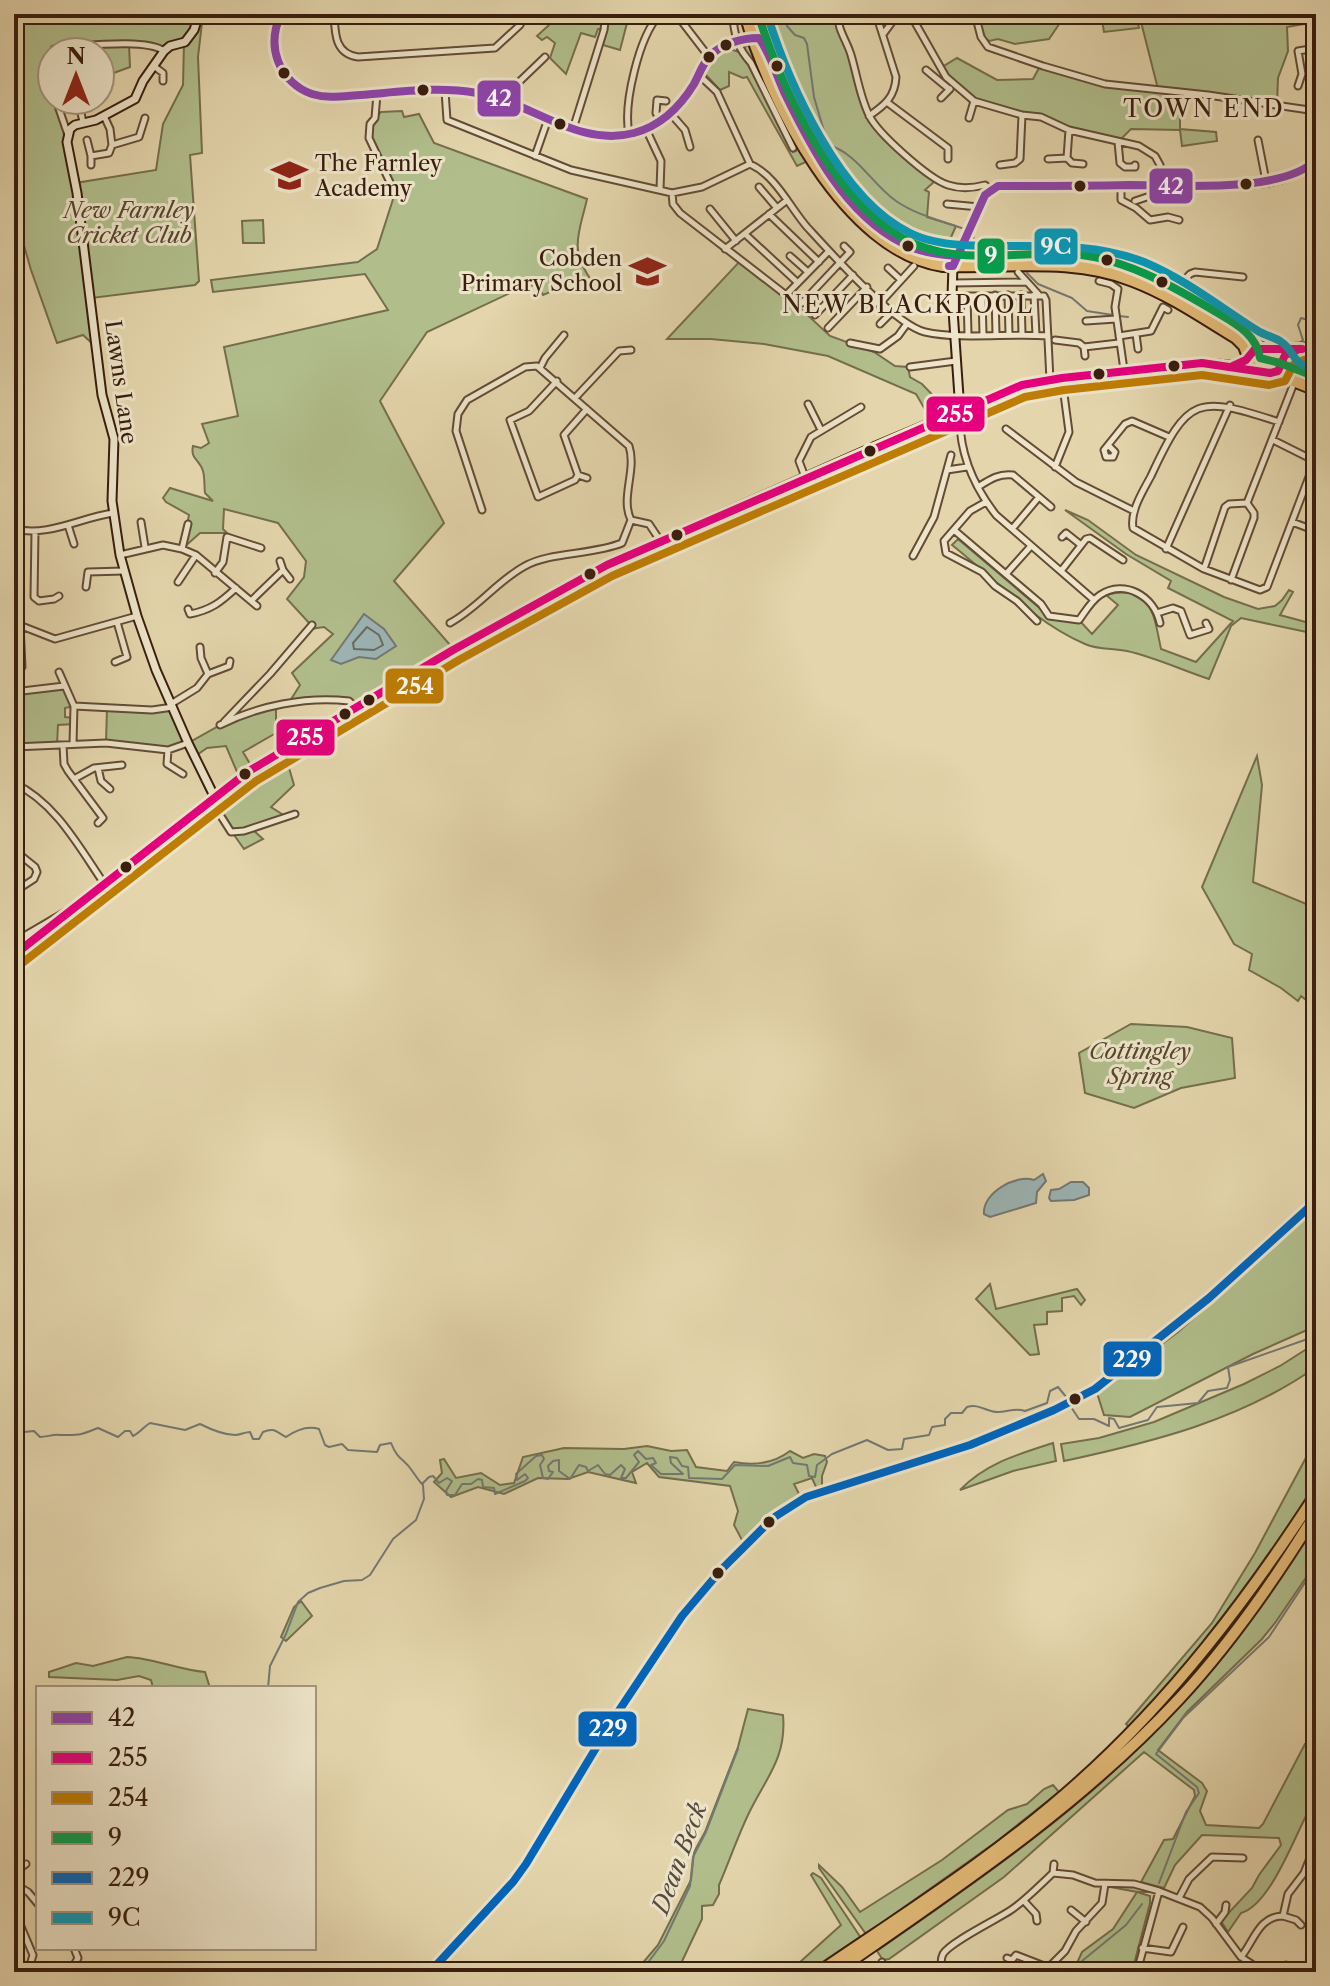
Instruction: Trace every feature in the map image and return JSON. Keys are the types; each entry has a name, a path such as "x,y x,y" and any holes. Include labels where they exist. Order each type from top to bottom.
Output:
{"highway":[{"path":"745,14 808,138 848,196 872,223 886,233 901,242 954,261"},
{"path":"756,19 757,40 778,99 813,161 842,202 868,228 902,253 930,264 954,261 1049,265 1105,272 1135,281 1236,338 1244,346 1250,366 1316,390"},
{"path":"970,262 1024,256 1093,261 1135,271 1176,290 1267,349 1291,373 1316,383"},
{"path":"1176,290 1177,297 1202,317"},
{"path":"1248,357 1255,349 1267,349"},
{"path":"1265,373 1278,371 1282,362"},
{"path":"835,1972 1017,1844 1128,1742 1225,1626 1316,1494"},
{"path":"1141,1728 1206,1669 1263,1594 1316,1513"},
{"path":"819,1972 1016,1833 1128,1742"}],"main road":[{"path":"1267,349 1316,347"},
{"path":"1282,362 1289,352 1299,349"},
{"path":"1233,366 1248,357"},
{"path":"14,955 249,771 453,650 607,565 1022,385 1128,370 1233,366 1265,373"},
{"path":"430,1972 526,1864 614,1718 682,1616 721,1570 773,1518 806,1497 970,1445 1095,1389 1209,1298 1316,1201"}],"street":[{"path":"116,109 135,99 143,81 164,51 185,42 194,30 199,14"},
{"path":"281,14 275,26 274,49 282,72 302,91 325,97 445,91 483,93 595,135 629,134 661,121 684,99 709,57 737,43 757,40"},
{"path":"344,14 334,15 335,35 344,53 358,57 488,50 511,35 525,14"},
{"path":"573,129 603,34 606,14"},
{"path":"629,134 626,113 637,65 649,27 660,14"},
{"path":"676,14 709,57"},
{"path":"732,14 737,43 751,63 793,148"},
{"path":"838,14 837,22 851,52 869,116 883,136 936,180 971,188 985,185 991,190"},
{"path":"869,116 888,103 896,77 876,14"},
{"path":"884,33 895,18 903,14 913,19 951,87"},
{"path":"975,14 984,43 996,50 1105,84 1316,111"},
{"path":"116,47 156,45 164,51"},
{"path":"1298,86 1302,74 1298,51 1316,48"},
{"path":"511,103 519,82 545,57"},
{"path":"155,67 163,73 163,81"},
{"path":"926,70 974,101 1022,115 1041,117 1069,130 1139,146 1155,156 1168,190 1135,201"},
{"path":"699,75 720,98 750,164 772,179 786,201 829,251 906,325 933,334 1048,336"},
{"path":"941,98 951,87"},
{"path":"445,91 447,120 571,170 672,193 702,187 750,164"},
{"path":"377,94 369,138 395,193"},
{"path":"661,121 656,113 657,100 666,101"},
{"path":"969,118 974,101"},
{"path":"888,103 948,148 948,159"},
{"path":"671,114 685,130 690,147"},
{"path":"1000,165 1020,159 1022,115"},
{"name":"Lawns Lane","path":"61,116 68,135 77,193 102,395 114,439 113,513 120,555 137,616 172,706 214,800"},
{"path":"82,116 83,122"},
{"path":"68,135 70,129 83,122 104,116 112,145 109,153 91,156"},
{"path":"112,145 139,137 145,118"},
{"path":"535,156 548,119"},
{"path":"646,129 661,161 660,190"},
{"path":"1067,158 1069,130"},
{"path":"87,140 91,165"},
{"path":"1258,140 1266,181"},
{"path":"1118,142 1120,163 1125,167 1135,165"},
{"path":"1048,159 1067,158 1072,163 1083,164"},
{"path":"1094,600 1012,529 986,502 967,467 961,439 952,283 954,261 979,207 991,190 1004,185 1213,186 1266,181 1298,172 1316,160"},
{"path":"1121,186 1121,200 1150,220 1169,214 1179,220"},
{"path":"759,187 777,208"},
{"path":"672,193 673,204 680,213 786,295 829,251"},
{"path":"725,249 786,201"},
{"path":"947,204 979,207"},
{"path":"710,209 736,241"},
{"path":"769,214 819,262"},
{"path":"745,234 798,283"},
{"path":"962,244 970,262"},
{"path":"802,303 850,252 844,246"},
{"path":"790,256 808,272"},
{"path":"868,311 914,266"},
{"path":"888,268 901,280"},
{"path":"1018,272 1046,300 1050,380"},
{"path":"1176,290 1195,272 1243,277"},
{"path":"815,315 853,275"},
{"path":"1099,281 1118,289 1115,307 1119,340 1134,381"},
{"path":"952,283 1026,282"},
{"path":"828,328 867,287"},
{"path":"995,295 996,334"},
{"path":"1008,295 1009,334"},
{"path":"1021,295 1022,334"},
{"path":"952,296 1038,295"},
{"path":"1036,335 1038,295"},
{"path":"967,296 968,334"},
{"path":"982,296 983,334"},
{"path":"1084,347 1151,331 1163,308"},
{"path":"880,324 892,312"},
{"path":"1086,321 1116,319"},
{"path":"850,343 874,349 888,345 906,325"},
{"path":"1136,334 1138,349"},
{"path":"540,368 564,335"},
{"path":"1055,340 1079,343 1084,347 1085,356"},
{"path":"575,398 619,351 631,350"},
{"path":"910,367 957,361"},
{"path":"450,623 469,613 525,566 608,549 622,543 631,520 627,511 632,456 629,446 540,368 525,367 467,400 458,414 456,431 482,510"},
{"path":"1001,392 1005,400 1010,401 1202,368 1212,371"},
{"path":"1107,372 1108,384"},
{"path":"1055,467 1069,432 1062,378"},
{"path":"557,381 529,411 510,420 511,426 538,497 575,480 578,475"},
{"path":"1247,503 1294,382"},
{"path":"808,404 820,429"},
{"path":"1273,440 1315,461 1267,587 1260,590 1204,569 1133,528 1134,511 1169,437 1180,421 1196,409 1217,404 1230,405 1279,422"},
{"path":"1166,549 1230,405"},
{"path":"806,478 799,461 811,437 861,407"},
{"path":"578,475 564,435 587,409"},
{"path":"1109,446 1125,424 1132,421 1169,437"},
{"path":"933,422 943,432"},
{"path":"1006,429 1076,482 1134,511"},
{"path":"913,556 934,517 951,455"},
{"path":"947,470 967,467"},
{"path":"578,475 587,478"},
{"path":"978,487 993,477 1013,475 1051,507"},
{"path":"1012,529 1039,497"},
{"path":"986,502 970,511 944,541 946,553 982,572 1037,621"},
{"path":"1204,569 1225,507 1247,503"},
{"path":"1231,580 1254,518 1247,503"},
{"path":"14,529 35,532 68,525 82,518 113,513"},
{"path":"631,520 649,524 661,542"},
{"path":"1292,522 1316,531"},
{"path":"143,524 145,547"},
{"path":"182,549 188,524"},
{"path":"68,525 74,544"},
{"path":"954,530 1041,604 1049,616 1079,620 1094,600 1110,591 1128,589 1148,599 1160,623"},
{"path":"35,532 34,597 39,601 59,596"},
{"path":"1066,533 1081,545"},
{"path":"215,573 223,562 227,537 261,548"},
{"path":"1061,571 1090,538 1123,560"},
{"path":"120,555 163,545 182,549 196,555 257,606"},
{"path":"1006,574 1031,546"},
{"path":"178,582 196,555"},
{"path":"280,561 290,579"},
{"path":"86,587 85,570 125,571"},
{"path":"251,601 283,570"},
{"path":"1310,590 1316,570"},
{"path":"189,614 208,611 236,588"},
{"path":"1157,613 1173,608 1181,611 1190,635 1209,629 1206,623"},
{"path":"22,667 17,624 55,639 137,616"},
{"path":"115,662 127,657 117,622"},
{"path":"312,625 222,724 256,710 329,699 349,701 356,708"},
{"path":"200,647 208,674"},
{"path":"74,706 152,710 172,706 197,688 208,674 229,666 230,661"},
{"path":"59,672 74,706 73,744"},
{"path":"14,692 64,686"},
{"path":"14,747 106,743 168,750 188,743"},
{"path":"63,745 64,764 103,818 98,823"},
{"path":"168,750 167,764 183,774"},
{"path":"74,779 98,768 122,765"},
{"path":"98,768 101,781 110,789"},
{"path":"14,783 41,798 105,886"},
{"path":"214,800 231,832 244,831 295,814"},
{"path":"14,850 35,867 36,876 14,892"},
{"path":"14,942 60,913 75,909"},
{"path":"1283,1916 1288,1894 1304,1873 1316,1843"},
{"path":"1179,1898 1189,1879 1212,1857 1243,1858"},
{"path":"26,1864 19,1869 15,1914 33,1955 28,1972"},
{"path":"924,1972 942,1970 945,1951 983,1923 1024,1901 1053,1873 1054,1864"},
{"path":"1053,1873 1105,1884 1134,1884 1200,1907 1241,1957 1264,1972"},
{"path":"1007,1958 1012,1960 1016,1955 1021,1956 1046,1970 1102,1903 1105,1884"},
{"path":"18,1886 36,1902"},
{"path":"1137,1972 1159,1891"},
{"path":"1024,1901 1036,1914 1037,1921"},
{"path":"1216,1924 1226,1905"},
{"path":"1071,1910 1086,1922"},
{"path":"1241,1957 1264,1921 1283,1916 1301,1925"},
{"path":"1142,1948 1175,1952 1183,1927"},
{"path":"70,1972 78,1958 75,1950"},
{"path":"878,1972 884,1966 882,1962"},
{"path":"1282,1972 1286,1965"}],"green space":[{"name":"New Farnley Cricket Club","path":"14,14 203,14 198,57 202,153 190,155 199,281 195,285 91,298 97,348 83,335 57,343 14,211"},
{"path":"550,14 604,14 602,29 598,29 595,37 581,33 566,74 550,58 555,43 547,37 542,40 537,36 549,25"},
{"path":"757,14 838,14 869,116 883,136 936,180 925,190 929,192 927,217 956,226 947,246 958,251 933,253 886,233 848,196 784,93"},
{"path":"996,14 1066,14 1049,39 1015,44 998,39 989,41 984,37 979,22"},
{"path":"1101,14 1136,14 1139,28 1104,32"},
{"path":"1139,14 1316,14 1316,22 1287,27 1288,51 1278,78 1277,105 1180,92 1180,129 1216,132 1217,141 1182,146 1180,130 1131,129 1118,142 1069,130 1041,117 974,101 939,69 957,58 997,80 1033,79 1039,68 1105,84 1158,89"},
{"path":"608,21 627,23 620,50 603,45"},
{"path":"748,44 751,50 754,49 810,160 797,166 747,77 729,72 729,86 720,90 706,75 710,62 717,56 730,49 739,52 749,64 793,152 796,151 753,63 743,49"},
{"path":"402,111 404,117 419,114 434,143 587,199 578,250 591,280 569,284 543,295 538,286 527,285 427,332 380,401 444,523 394,581 451,646 353,705 329,699 288,704 300,685 292,673 333,634 324,627 310,629 311,625 287,599 304,577 306,561 278,523 224,509 223,529 227,533 200,533 182,549 189,515 163,498 170,488 213,501 205,493 203,471 192,450 193,446 201,448 209,443 202,424 238,416 224,347 388,310 365,274 213,292 211,280 358,262 377,249 395,193 369,138 370,124 381,112"},
{"path":"263,220 264,243 243,243 242,221"},
{"path":"741,260 786,295 830,336 874,352 895,366 908,367 910,377 922,384 946,409 930,418 916,394 828,356 764,344 667,339"},
{"path":"1065,510 1088,520 1136,555 1224,597 1258,609 1275,606 1289,590 1293,592 1280,615 1316,623 1316,634 1241,618 1231,626 1209,679 1137,654 1090,646 1066,635 1032,612 952,545 958,539 1049,616 1079,620 1092,634 1118,605 1106,595 1121,592 1142,598 1148,605 1161,649 1196,662 1233,621 1168,588 1171,581 1126,554"},
{"path":"64,686 74,706 65,708 65,717 74,718 74,724 58,725 57,745 14,747 14,692"},
{"path":"276,706 276,733 243,752 253,769 240,779 226,746 207,748 194,757 187,744 178,749 106,743 107,708 172,707 188,743 224,723"},
{"path":"356,710 381,714 357,714 292,753 289,768 294,785 271,807 285,816 253,830 263,839 244,849 220,815 227,811 224,806 236,799 230,790 252,773"},
{"path":"1257,756 1262,785 1253,882 1316,908 1316,1008 1301,996 1298,1001 1249,970 1252,954 1234,944 1202,887"},
{"name":"Cottingley Spring","path":"1131,1024 1187,1027 1232,1038 1235,1078 1181,1088 1134,1108 1085,1093 1079,1053"},
{"path":"1316,1209 1316,1326 1253,1354 1130,1417 1104,1415 1097,1393 1178,1332"},
{"path":"990,1284 996,1309 1077,1289 1085,1300 1081,1305 1074,1296 1062,1298 1062,1311 1047,1312 1047,1324 1034,1325 1039,1354 1030,1355 976,1299"},
{"path":"1316,1343 1316,1367 1258,1401 1163,1437 1064,1461 1061,1444 1099,1438 1154,1422 1244,1384"},
{"path":"1316,1439 1316,1482 1275,1550 1200,1651 1130,1728 1126,1724 1212,1623 1255,1553"},
{"path":"1053,1443 1056,1461 1013,1471 960,1490 992,1466"},
{"path":"647,1446 671,1451 687,1450 696,1467 727,1471 734,1462 764,1463 790,1451 803,1458 814,1454 825,1456 827,1462 822,1487 816,1487 812,1478 794,1484 799,1494 767,1517 743,1542 734,1525 738,1511 730,1486 659,1477 647,1463 632,1472 636,1483 588,1472 568,1479 538,1478 504,1494 478,1487 451,1497 434,1482 442,1473 440,1460 444,1459 456,1478 481,1473 500,1485 514,1483 523,1457 564,1448 624,1449"},
{"path":"1316,1499 1279,1562 1236,1622 1175,1696 1081,1786 1026,1832 956,1881 1075,1789 1167,1701 1221,1637"},
{"path":"1316,1523 1316,1563 1275,1623 1187,1712 1158,1750 1202,1783 1207,1791 1200,1811 1206,1825 1259,1828 1305,1744 1316,1743 1316,1815 1308,1812 1262,1898 1241,1913 1228,1932 1221,1921 1252,1888 1281,1845 1279,1838 1202,1835 1175,1865 1164,1888 1141,1882 1164,1840 1173,1839 1195,1796 1194,1790 1144,1752 1004,1877 889,1959 883,1960 877,1951 1035,1837 1086,1796 1152,1734 1212,1668 1266,1598"},
{"path":"301,1601 312,1616 286,1641 281,1637 294,1607"},
{"path":"127,1657 147,1659 205,1672 209,1686 152,1686 151,1680 139,1676 117,1680 49,1677 49,1672 76,1663 93,1666"},
{"path":"748,1709 783,1715 782,1744 740,1832 719,1885 719,1894 713,1905 702,1906 702,1919 677,1972 635,1972 658,1945 691,1880 694,1852 705,1832 738,1747"},
{"path":"1053,1785 1059,1792 996,1842 866,1934 819,1868 819,1865 842,1887 860,1912 942,1860 1008,1810 1027,1804"},
{"path":"813,1873 821,1878 861,1938 813,1972 789,1972 841,1925 811,1875"},
{"path":"1110,1887 1136,1887 1150,1892"},
{"path":"1137,1892 1150,1896 1150,1903 1132,1972 1073,1972 1082,1952 1113,1929"}],"water":[{"path":"364,614 384,629 396,646 376,659 359,657 341,664 331,660"},
{"path":"1043,1174 1046,1181 1037,1192 1036,1203 990,1217 984,1214 988,1199 994,1192 1018,1180 1034,1180"},
{"path":"1071,1182 1083,1182 1089,1188 1089,1195 1074,1200 1051,1201 1051,1190"}],"waterway":[{"path":"799,14 787,21 787,26 795,35 804,38 807,44 814,97 828,145 847,154 887,194 904,206 967,230"},
{"path":"972,233 976,246 981,248 1018,246 1020,252"},
{"path":"1027,273 1038,284 1072,298 1087,311 1113,315"},
{"path":"1189,292 1223,312 1236,315 1241,323"},
{"path":"1119,316 1128,317"},
{"path":"1300,343 1303,340 1298,325 1301,318 1316,322"},
{"path":"1071,1407 1079,1419 1094,1419 1109,1426 1109,1418 1114,1419 1119,1428 1148,1420 1157,1407 1198,1403 1208,1391 1227,1388 1230,1380 1228,1367 1316,1336"},
{"path":"14,1433 34,1431 40,1437 76,1435 98,1428 118,1437 125,1431 130,1431 133,1436 150,1423 185,1430 200,1424 231,1435 250,1432 253,1439 259,1439 263,1432 270,1430 286,1437 302,1429 315,1428 319,1429 325,1445 329,1447 342,1444 348,1450 377,1452 380,1445 391,1443 422,1484 433,1476 439,1483 447,1478 452,1481 447,1495 455,1495 462,1484 471,1484 478,1479 482,1480 483,1487 494,1488 495,1494 525,1481 528,1478 525,1474 517,1480 516,1474 536,1456 542,1455 544,1459 540,1465 543,1478 548,1479 553,1472 549,1471 548,1466 559,1460 559,1471 570,1479 579,1465 588,1471 598,1465 605,1474 610,1475 621,1465 625,1469 621,1478 626,1478 639,1462 634,1455 638,1451 646,1459 653,1458 656,1463 651,1465 661,1474 683,1474 671,1463 670,1457 677,1458 682,1466 688,1467 689,1478 722,1479 735,1465 768,1466 790,1457 793,1463 807,1465 809,1476 815,1477 817,1465 832,1454 867,1440 888,1450 902,1449 904,1439 929,1435 932,1427 945,1425 945,1419 951,1413 962,1413 967,1407 976,1406 995,1412 1025,1411 1047,1403 1050,1391 1058,1387 1067,1398"},
{"path":"268,1686 270,1666 298,1602 320,1588 362,1580 370,1575 393,1539 416,1520 424,1499 423,1485"},
{"path":"1159,1883 1186,1812 1199,1793 1197,1787 1156,1754 1184,1717 1269,1637 1316,1566"},
{"name":"Dean Beck","path":"641,1972 664,1941 690,1886 693,1857 738,1749"},
{"path":"1076,1972 1082,1961 1126,1925 1142,1904"}],"transit line":[{"name":"42","path":"281,14 275,37 278,61 292,82 312,94 336,97 419,90 477,93 516,105 573,129 613,136 634,133 661,120 682,100 714,52 732,43 759,38 819,158 847,198 882,231 902,243 921,251 956,256"},
{"name":"9","path":"758,14 782,77 816,145 837,177 861,205 887,228 915,244 952,254 1071,254 1126,266 1178,290 1235,323 1254,341 1260,358 1316,377"},
{"name":"9C","path":"767,14 789,73 820,137 861,195 885,217 916,236 943,243 1100,250 1144,262 1188,285 1258,331 1280,341 1297,360 1316,370"},
{"name":"42","path":"949,266 953,266 985,195 998,186 1254,183 1300,171 1316,160"},
{"name":"255","path":"1233,366 1246,360 1255,349 1302,349"},
{"name":"255","path":"14,955 249,771 453,650 607,565 1022,385 1202,363 1270,373 1278,371 1285,355 1299,349"},
{"name":"254","path":"21,964 256,781 459,660 612,576 1025,397 1202,375 1269,385 1285,381 1294,364 1304,360"},
{"name":"229","path":"430,1972 526,1864 614,1718 682,1616 721,1570 773,1518 806,1497 970,1445 1054,1410 1095,1389 1209,1298 1316,1201"}],"place":[{"name":"The Farnley Academy","path":"289,176"},
{"name":"Cobden Primary School","path":"648,271"}],"district":[{"name":"TOWN END","path":"1204,108"},
{"name":"NEW BLACKPOOL","path":"908,304"}]}
